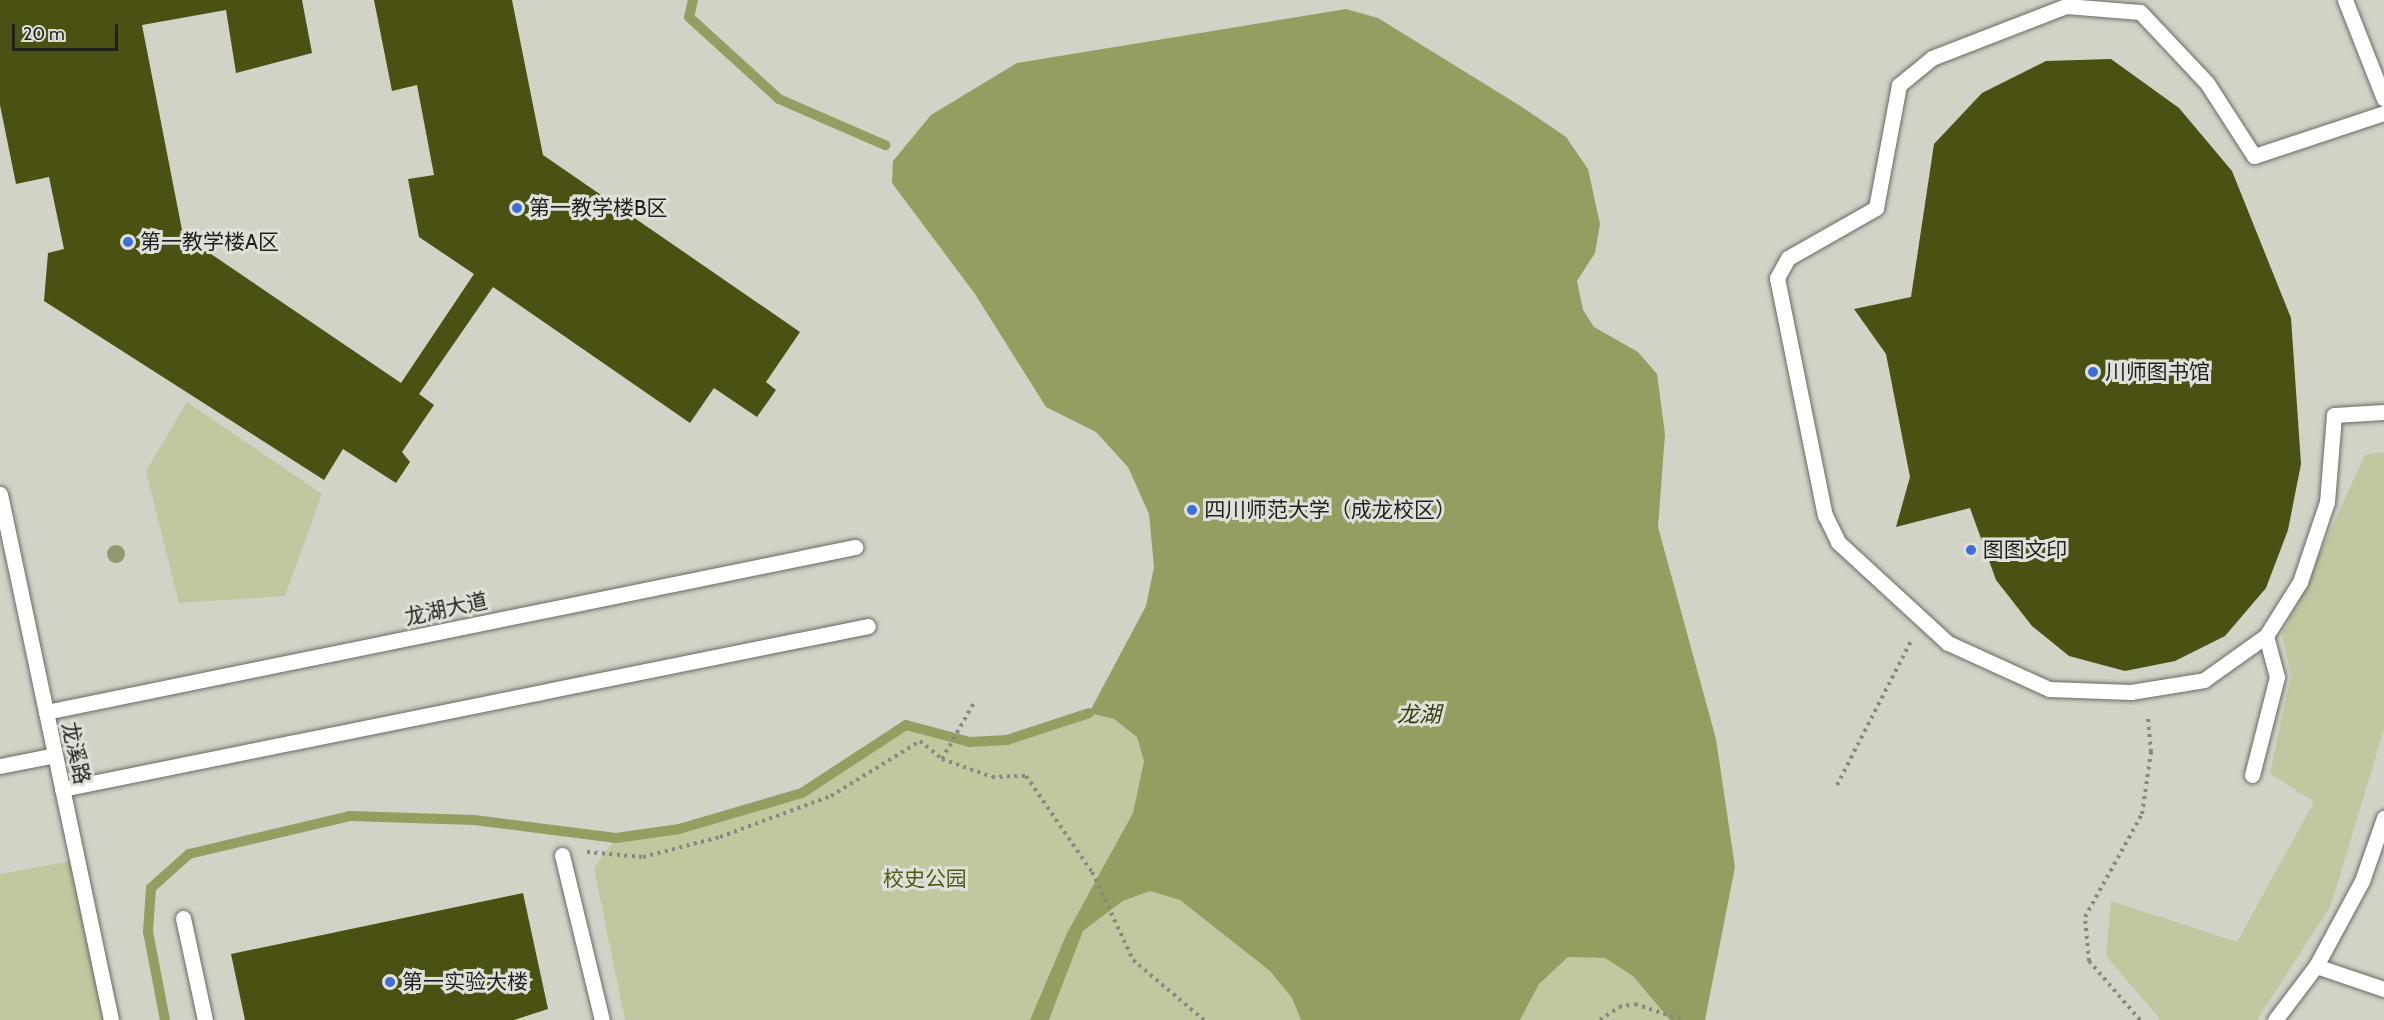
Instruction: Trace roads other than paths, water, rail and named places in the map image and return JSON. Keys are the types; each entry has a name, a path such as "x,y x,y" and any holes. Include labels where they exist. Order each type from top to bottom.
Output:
{"lane":[{"path":"2345,0 2384,99"},
{"path":"2384,112 2254,156 2207,83 2140,12 2067,6 1932,58 1899,85 1876,208 1788,258 1777,278 1825,514 1838,542 1948,643 2049,689 2145,690 2204,680 2266,636 2300,582 2328,502 2334,415 2384,412"},
{"name":"龙溪路","path":"0,494 111,1020"},
{"name":"龙湖大道","path":"46,712 855,547"},
{"path":"62,789 868,626"},
{"path":"2252,775 2277,677 2266,636"},
{"path":"0,766 55,755"},
{"path":"2275,1020 2316,966 2362,881 2384,818"},
{"path":"562,855 602,1020"},
{"path":"183,918 205,1020"},
{"path":"2316,966 2384,989"}],"water":[{"name":"龙湖","path":"1346,9 1378,18 1522,107 1566,137 1588,169 1600,224 1595,253 1577,281 1583,310 1594,327 1638,352 1657,374 1665,434 1658,527 1716,739 1735,867 1705,1020 1670,1020 1633,976 1605,958 1568,957 1539,984 1520,1020 1301,1020 1292,998 1270,971 1180,900 1150,891 1123,901 1083,931 1049,1020 1030,1020 1067,933 1133,813 1144,761 1137,737 1114,719 1089,713 1146,606 1154,567 1149,514 1128,467 1096,432 1046,407 975,294 892,183 893,161 931,115 1017,63"}],"waterway":[{"path":"693,0 689,17 779,99 885,145"},
{"path":"165,1020 148,932 151,888 189,854 350,816 474,820 616,838 679,829 802,793 906,725 970,742 1007,740 1089,713"}],"place":[{"name":"第一教学楼B区","path":"517,208"},
{"name":"第一教学楼A区","path":"128,242"},
{"name":"川师图书馆","path":"2093,372"},
{"name":"四川师范大学（成龙校区）","path":"1192,510"},
{"name":"图图文印","path":"1971,550"},
{"name":"第一实验大楼","path":"390,982"}],"park label":[{"name":"校史公园","path":"925,879"}]}
